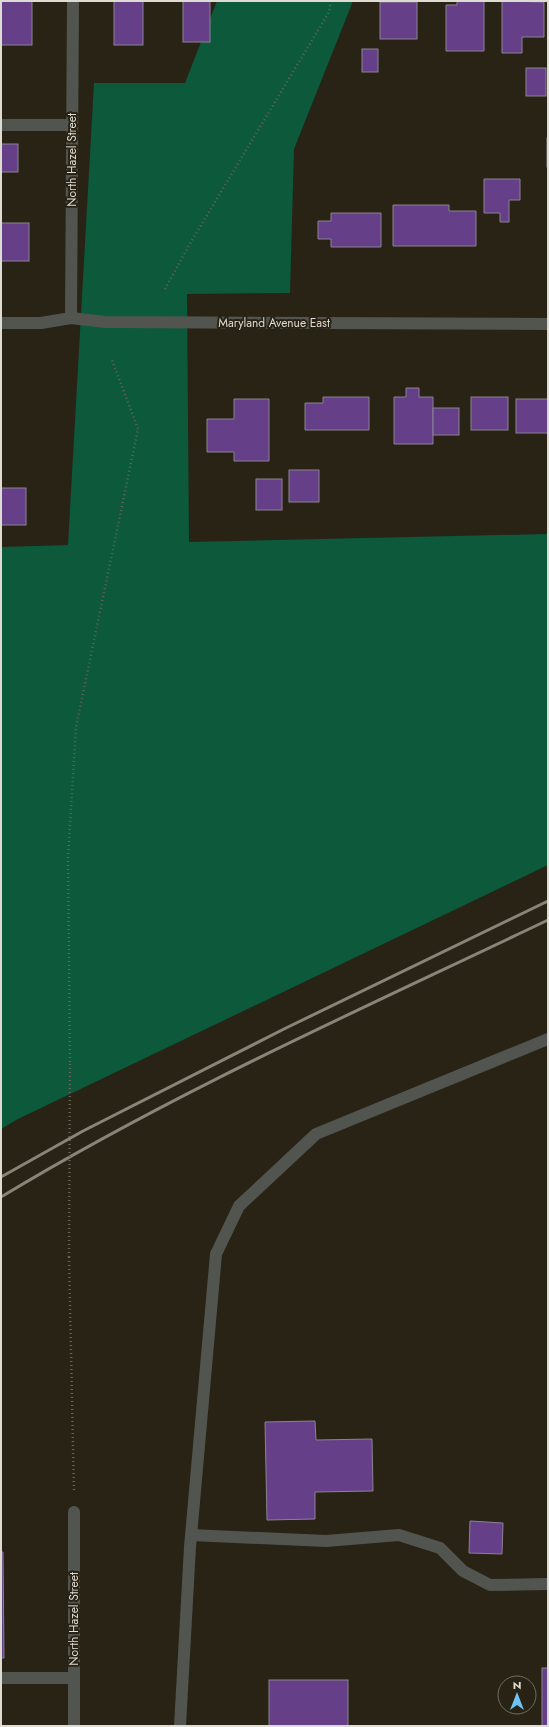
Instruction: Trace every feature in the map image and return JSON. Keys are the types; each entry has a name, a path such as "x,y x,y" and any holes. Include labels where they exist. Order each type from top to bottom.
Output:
{"street":[{"name":"North Hazel Street","path":"71,318 73,1"},
{"path":"1,125 72,125"},
{"name":"Maryland Avenue East","path":"1,323 41,323 71,318 105,322 548,324"},
{"path":"180,1726 191,1535 216,1254 239,1206 316,1134 548,1039"},
{"name":"North Hazel Street","path":"74,1512 74,1726"},
{"path":"191,1535 326,1541 399,1535 440,1548 463,1571 490,1585 548,1584"},
{"path":"1,1678 74,1678"}],"path":[{"path":"165,289 191,242 329,12 330,1"},
{"path":"74,1512 69,1257 70,1062 68,858 76,728 138,429 112,360"}],"green space":[{"path":"217,1 353,1 294,149 290,293 187,294 189,542 548,534 548,865 18,1119 1,1129 1,547 68,545 94,83 185,83"}],"building":[{"path":"1,1 32,1 32,45 1,45"},
{"path":"114,1 143,1 143,45 114,45"},
{"path":"183,1 210,1 210,42 183,42"},
{"path":"457,1 484,1 484,51 446,51 446,5 457,5"},
{"path":"502,1 544,2 544,37 522,37 522,53 502,53"},
{"path":"380,2 417,2 417,39 380,39"},
{"path":"362,49 378,49 378,72 362,72"},
{"path":"526,68 546,68 546,96 526,96"},
{"path":"548,138 548,167 547,167"},
{"path":"1,144 18,144 18,172 1,172"},
{"path":"484,179 520,179 520,200 509,200 509,222 500,222 500,213 484,213"},
{"path":"393,205 449,205 449,211 476,211 476,246 393,246"},
{"path":"331,213 381,213 381,247 331,247 331,239 318,239 318,221 331,221"},
{"path":"1,223 29,223 29,261 1,261"},
{"path":"406,388 419,388 419,397 433,397 433,444 394,444 394,397 406,397"},
{"path":"323,397 369,397 369,430 305,430 305,403 323,403"},
{"path":"471,397 508,397 508,430 471,430"},
{"path":"234,399 269,399 269,461 234,461 234,452 207,452 207,419 234,419"},
{"path":"516,399 548,399 548,433 516,433"},
{"path":"433,408 459,408 459,435 433,435"},
{"path":"289,470 319,470 319,502 289,502"},
{"path":"256,479 282,479 282,510 256,510"},
{"path":"1,488 26,488 26,525 1,525"},
{"path":"315,1421 316,1440 372,1439 373,1491 315,1492 315,1519 267,1520 265,1422"},
{"path":"470,1521 503,1523 502,1554 469,1553"},
{"path":"1,1552 3,1552 4,1658 1,1658"},
{"path":"542,1668 548,1668 548,1726 542,1726"},
{"path":"269,1680 348,1680 348,1726 269,1726"}],"railway":[{"path":"1,1177 83,1131 286,1028 548,901"},
{"path":"1,1197 67,1158 202,1086 340,1018 548,920"}]}
